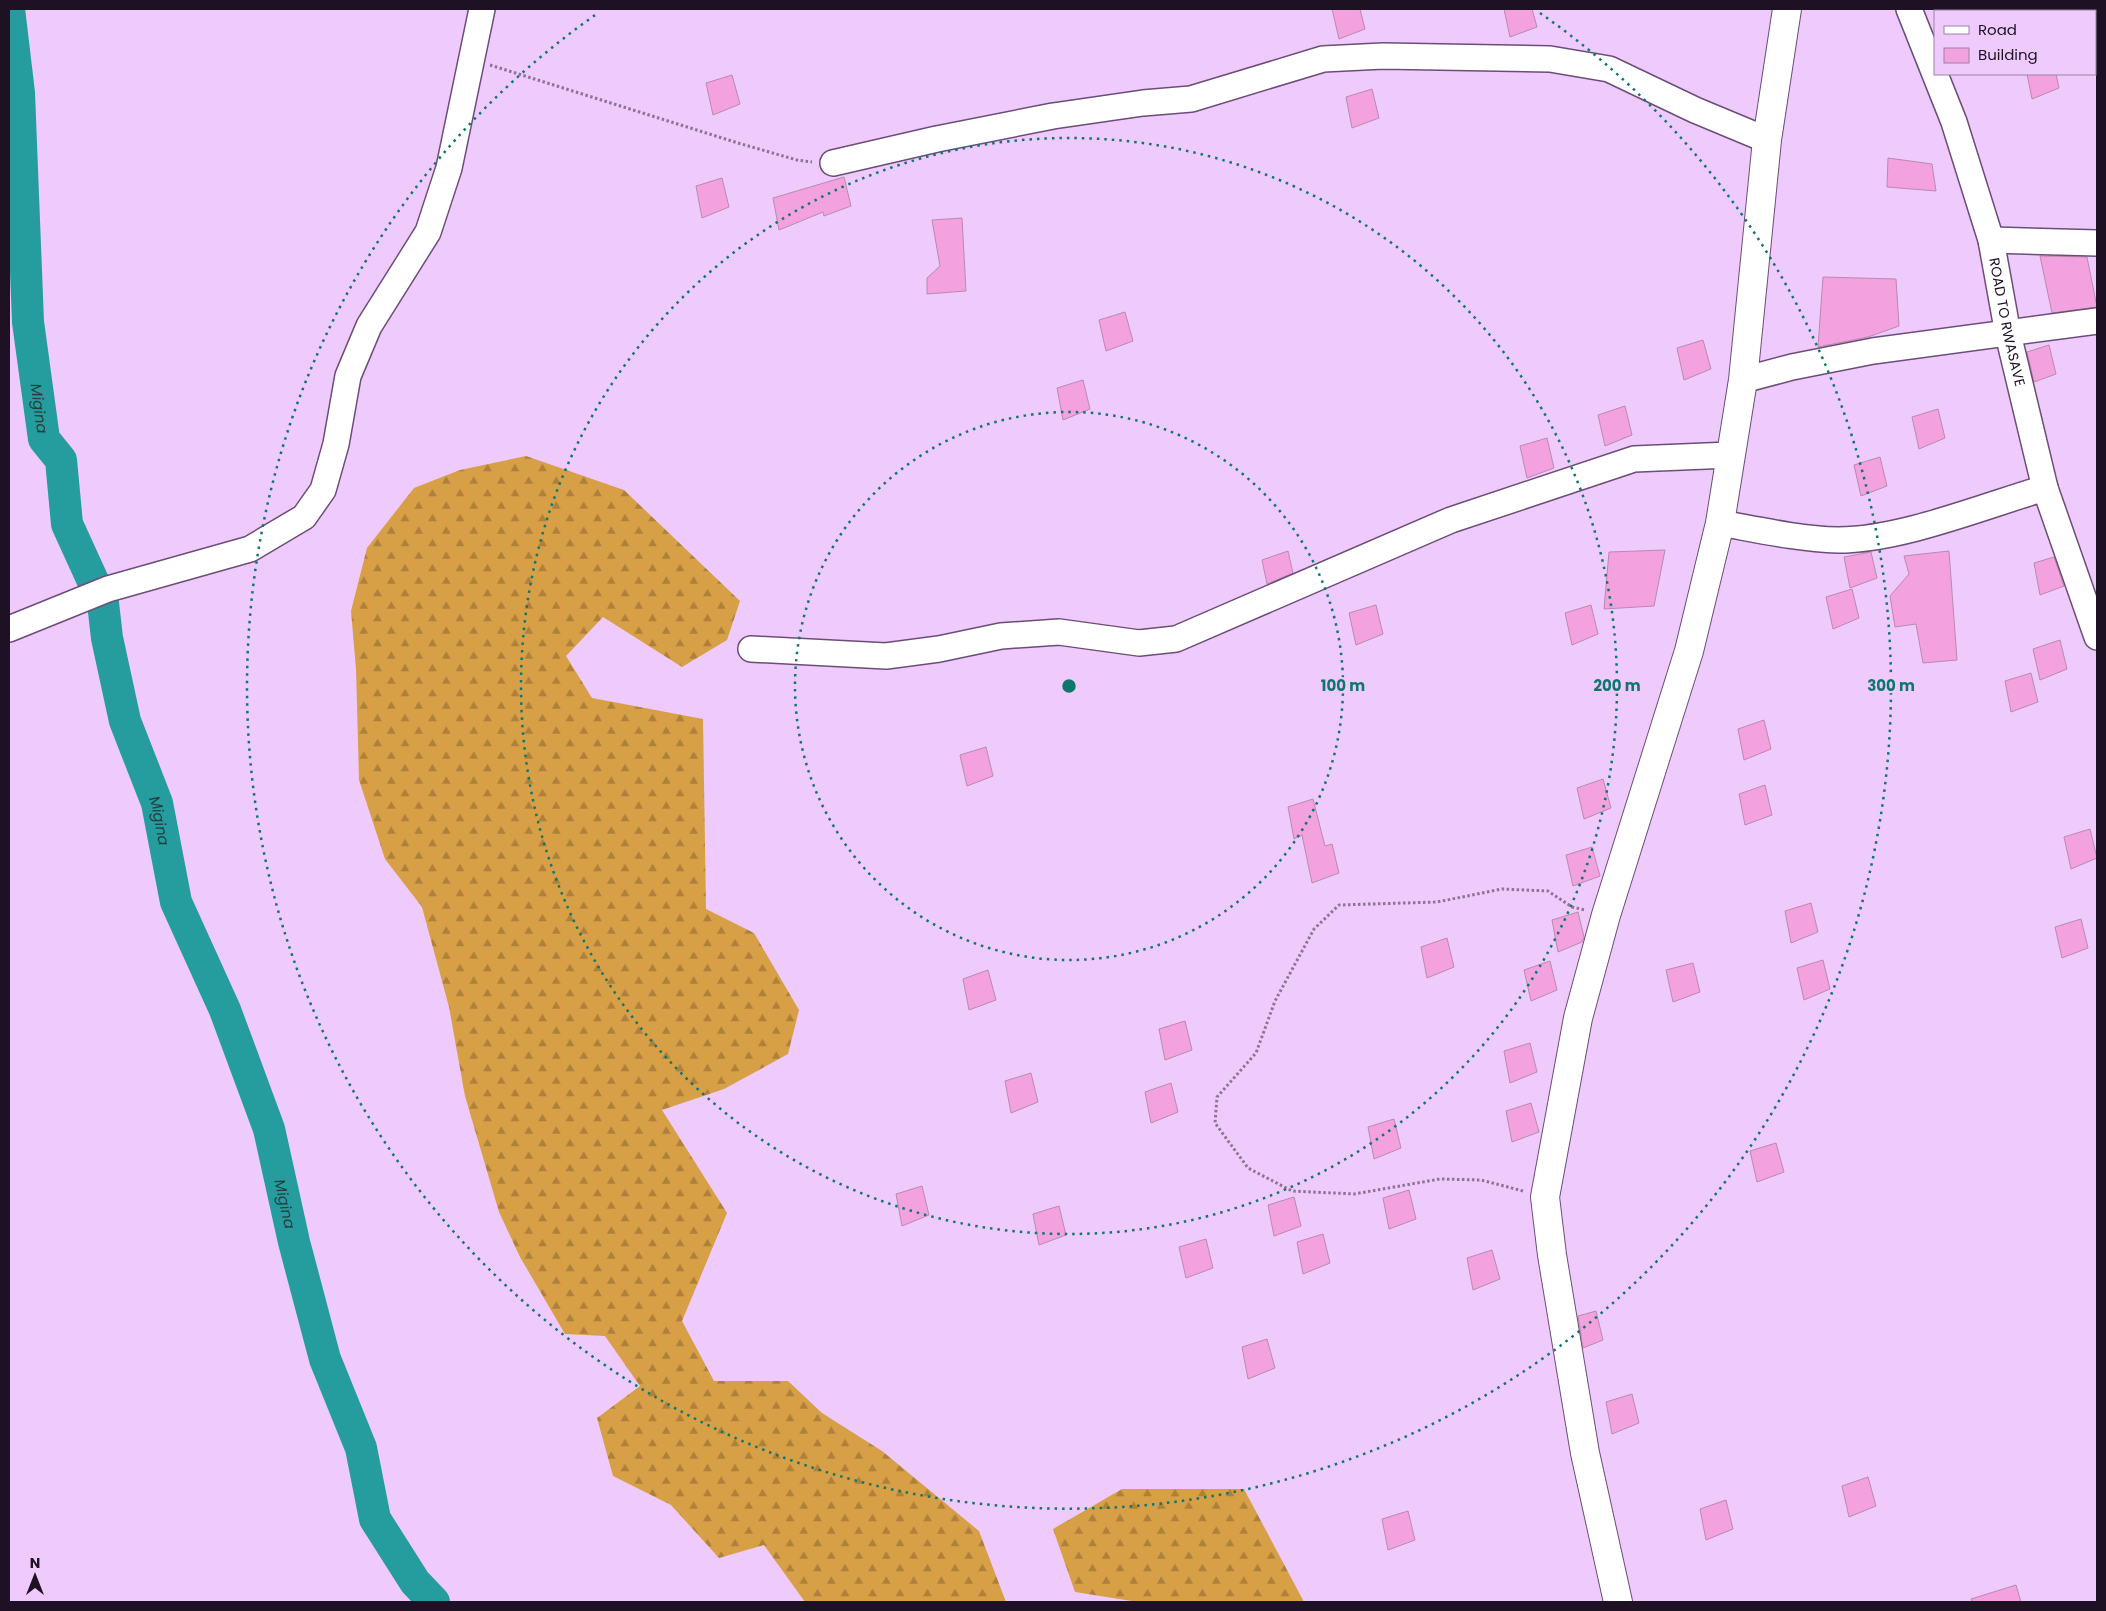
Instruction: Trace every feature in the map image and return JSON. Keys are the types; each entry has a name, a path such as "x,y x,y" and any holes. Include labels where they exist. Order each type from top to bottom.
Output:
{"main road":[{"path":"1618,1602 1585,1452 1552,1254 1546,1197 1578,1018 1606,915 1690,651 1720,523 1743,380 1767,140 1787,9"}],"street":[{"path":"9,629 108,589 250,549 304,517 323,490 336,444 348,376 369,326 428,232 448,168 482,9"},
{"name":"ROAD TO RWASAVE","path":"1909,9 1934,72"},
{"path":"832,164 937,139 1053,116 1143,103 1191,99 1323,59 1384,56 1550,59 1609,69 1695,110 1767,140"},
{"name":"ROAD TO RWASAVE","path":"1935,75 1954,122 1991,240 2008,334 2046,488 2097,637"},
{"path":"1991,240 2097,243"},
{"path":"1743,380 1784,369 1873,351 2097,321"},
{"path":"751,649 886,656 939,649 1001,636 1059,632 1139,643 1176,639 1243,612 1345,564 1451,520 1552,486 1634,459 1730,455"},
{"path":"1720,523 1838,540 1884,535 2046,488"}],"path":[{"path":"472,59 797,160 832,164"},
{"path":"1546,1197 1481,1180 1440,1178 1354,1194 1292,1191 1248,1168 1215,1123 1218,1097 1256,1053 1275,1001 1314,929 1339,905 1437,902 1502,889 1548,891 1572,907 1606,915"}],"green space":[{"path":"526,456 624,490 740,601 727,640 682,667 603,617 566,656 592,698 703,719 706,909 754,933 799,1010 788,1054 724,1089 662,1110 727,1213 682,1321 714,1381 788,1381 822,1413 882,1451 979,1531 1006,1602 805,1602 764,1545 719,1558 671,1505 613,1476 597,1418 640,1386 605,1336 565,1334 520,1257 499,1212 465,1096 449,1007 422,907 385,859 359,780 356,669 351,611 367,548 414,488 460,470"},
{"path":"1122,1489 1244,1489 1304,1602 1138,1602 1075,1592 1053,1529"}],"building":[{"path":"1332,9 1360,9 1365,29 1339,39"},
{"path":"1504,9 1532,9 1537,27 1510,37"},
{"path":"732,75 740,104 713,115 706,83"},
{"path":"2027,75 2056,75 2059,88 2032,99"},
{"path":"1372,89 1379,118 1352,128 1346,97"},
{"path":"1888,158 1932,164 1936,191 1887,187"},
{"path":"844,177 851,206 824,216 823,212 779,230 773,198"},
{"path":"722,178 729,207 702,218 696,186"},
{"path":"962,218 966,291 927,294 927,278 940,266 932,220"},
{"path":"2040,256 2087,257 2097,307 2052,313"},
{"path":"1823,277 1896,279 1899,326 1868,337 1818,347"},
{"path":"1125,312 1133,341 1106,351 1099,320"},
{"path":"1703,340 1711,369 1684,380 1677,348"},
{"path":"2049,345 2056,374 2034,382 2027,352"},
{"path":"1083,380 1090,409 1063,420 1057,388"},
{"path":"1625,406 1632,435 1605,446 1598,415"},
{"path":"1938,409 1945,438 1919,449 1912,417"},
{"path":"1547,438 1554,468 1527,478 1520,446"},
{"path":"1880,457 1887,486 1861,496 1854,465"},
{"path":"1665,550 1654,606 1604,609 1609,552"},
{"path":"1288,551 1293,573 1267,584 1262,560"},
{"path":"1949,551 1957,660 1923,663 1916,624 1895,627 1890,596 1909,574 1904,556"},
{"path":"1871,552 1877,578 1850,588 1844,557"},
{"path":"2054,557 2064,586 2040,595 2034,563"},
{"path":"1852,589 1859,618 1833,629 1826,597"},
{"path":"1376,605 1383,634 1356,645 1349,613"},
{"path":"1591,605 1598,634 1572,645 1565,613"},
{"path":"2060,640 2067,669 2040,680 2033,649"},
{"path":"2031,673 2038,702 2011,712 2005,681"},
{"path":"1764,720 1771,749 1744,760 1738,729"},
{"path":"986,747 993,776 967,786 960,755"},
{"path":"1603,779 1611,808 1584,819 1577,788"},
{"path":"1765,785 1772,815 1745,825 1739,794"},
{"path":"1313,799 1325,846 1332,844 1339,873 1312,883 1302,835 1294,839 1288,807"},
{"path":"2090,829 2097,858 2071,869 2064,837"},
{"path":"1592,847 1600,876 1573,886 1566,855"},
{"path":"1811,903 1818,932 1791,943 1785,911"},
{"path":"1578,912 1584,937 1582,942 1558,952 1552,920"},
{"path":"2081,919 2088,948 2062,958 2055,927"},
{"path":"1447,938 1454,967 1427,978 1421,947"},
{"path":"1823,960 1830,989 1804,1000 1797,968"},
{"path":"1550,961 1557,990 1531,1001 1524,970"},
{"path":"1693,963 1700,992 1673,1002 1666,970"},
{"path":"988,970 996,1000 969,1010 963,979"},
{"path":"1185,1021 1192,1050 1165,1060 1159,1029"},
{"path":"1530,1043 1537,1072 1510,1083 1504,1051"},
{"path":"1031,1073 1038,1102 1011,1113 1005,1081"},
{"path":"1171,1083 1178,1112 1151,1123 1145,1092"},
{"path":"1531,1103 1539,1132 1512,1142 1506,1111"},
{"path":"1394,1119 1401,1148 1374,1159 1368,1127"},
{"path":"1776,1143 1784,1172 1757,1182 1750,1151"},
{"path":"922,1186 929,1215 902,1226 896,1194"},
{"path":"1409,1190 1416,1219 1389,1229 1383,1198"},
{"path":"1294,1197 1301,1226 1274,1236 1268,1205"},
{"path":"1059,1206 1066,1235 1039,1245 1033,1214"},
{"path":"1323,1234 1330,1263 1303,1274 1297,1242"},
{"path":"1206,1239 1213,1268 1186,1278 1179,1247"},
{"path":"1492,1250 1500,1279 1473,1290 1467,1258"},
{"path":"1596,1311 1603,1340 1583,1348 1578,1316"},
{"path":"1267,1339 1275,1368 1248,1379 1242,1347"},
{"path":"1632,1394 1639,1423 1612,1434 1606,1402"},
{"path":"1868,1477 1876,1506 1849,1517 1842,1486"},
{"path":"1726,1500 1733,1529 1706,1540 1700,1509"},
{"path":"1408,1511 1415,1540 1388,1550 1382,1519"},
{"path":"2016,1585 2021,1602 1972,1602 1971,1599"}],"waterway":[{"name":"Migina","path":"9,9 19,93 28,322 44,439 61,460 67,524 103,603 107,638 125,721 157,803 176,902 225,1010 269,1129 294,1242 325,1359 361,1448 375,1519 415,1582 434,1602"}]}
